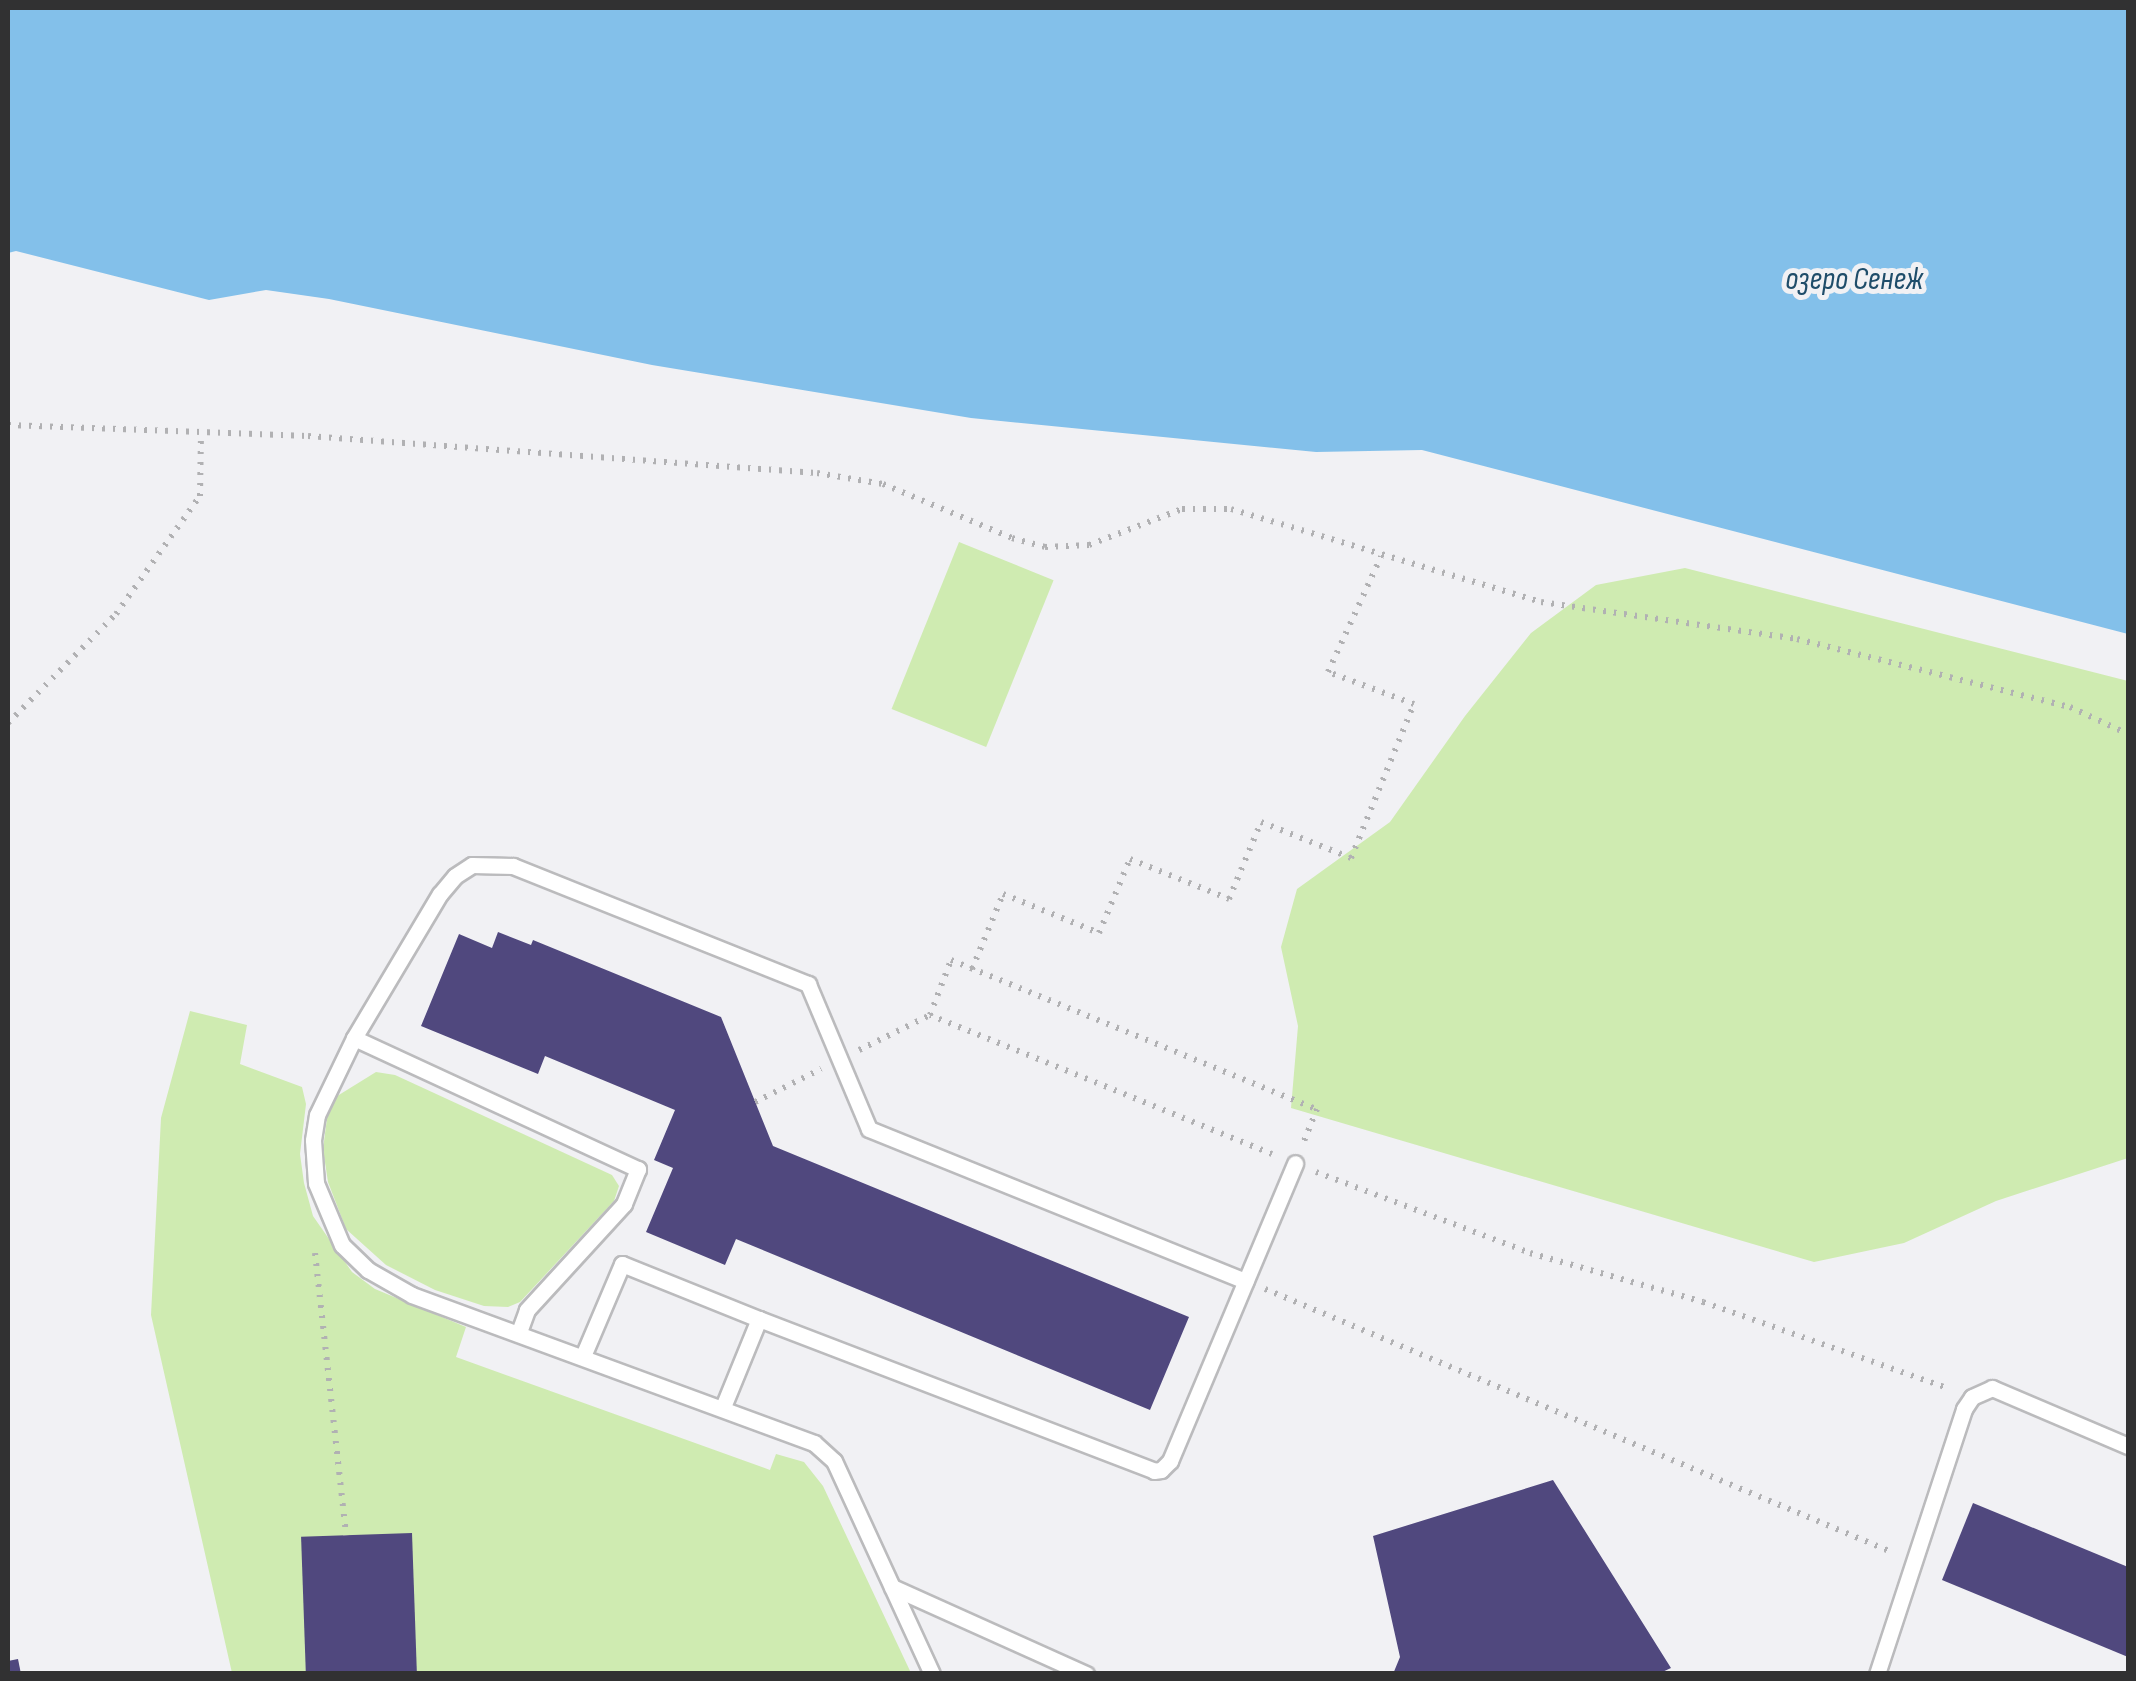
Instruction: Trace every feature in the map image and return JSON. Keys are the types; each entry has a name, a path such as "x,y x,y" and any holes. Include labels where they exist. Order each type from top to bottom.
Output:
{"lane":[{"path":"932,1674 834,1462 825,1452 804,1438 412,1294 368,1270 342,1245 322,1204 314,1164 317,1116 354,1038 440,894 463,870 492,862 513,866 808,984 869,1129 1245,1281"},
{"path":"354,1038 638,1169 624,1204 526,1310 520,1332"},
{"path":"583,1356 622,1264 1154,1471 1170,1460 1294,1163"},
{"path":"723,1408 759,1318"},
{"path":"1877,1674 1972,1396 1992,1388 2128,1446"},
{"path":"892,1586 1086,1674"}],"path":[{"path":"8,425 308,436 817,473 883,484 1012,538 1045,547 1090,544 1182,509 1231,509 1541,602 1796,638 2070,708 2128,734"},
{"path":"8,723 116,614 200,496 201,432"},
{"path":"972,969 1003,894 1100,933 1130,859 1229,899 1261,822 1350,858 1414,704 1328,672 1381,557"},
{"path":"756,1102 930,1015 951,960 1316,1109 1294,1163"},
{"path":"930,1015 1294,1163 1530,1253 1703,1302 1972,1396"},
{"path":"322,1204 314,1243 346,1535"},
{"path":"1245,1281 1914,1561"}],"green space":[{"path":"959,542 1054,580 986,747 892,709"},
{"path":"1685,568 2128,681 2128,1158 1996,1201 1904,1243 1814,1262 1291,1108 1298,1026 1281,947 1297,889 1390,822 1465,716 1531,633 1596,585"},
{"path":"190,1011 247,1025 240,1064 302,1087 306,1104 300,1154 313,1216 352,1272 375,1289 466,1327 456,1357 770,1470 776,1454 804,1462 823,1486 911,1673 232,1673 151,1315 161,1118"},
{"path":"376,1072 395,1075 612,1175 619,1186 614,1201 520,1302 508,1307 484,1306 435,1290 386,1265 346,1229 328,1182 323,1149 327,1118 334,1098"}],"water":[{"name":"озеро Сенеж","path":"8,8 2128,8 2128,634 1422,450 1316,452 971,418 652,365 329,299 266,290 209,300 16,251 8,253"}],"building":[{"path":"498,932 531,945 533,940 721,1017 773,1146 1189,1317 1150,1410 736,1239 725,1265 646,1232 673,1168 654,1160 675,1110 545,1056 538,1074 421,1026 459,934 492,948"},
{"path":"1553,1480 1671,1668 1658,1674 1393,1674 1400,1657 1373,1536"},
{"path":"1973,1503 2128,1567 2128,1657 1942,1580"},
{"path":"412,1533 417,1674 306,1674 301,1537"},
{"path":"18,1659 21,1674 8,1674 8,1661"}]}
